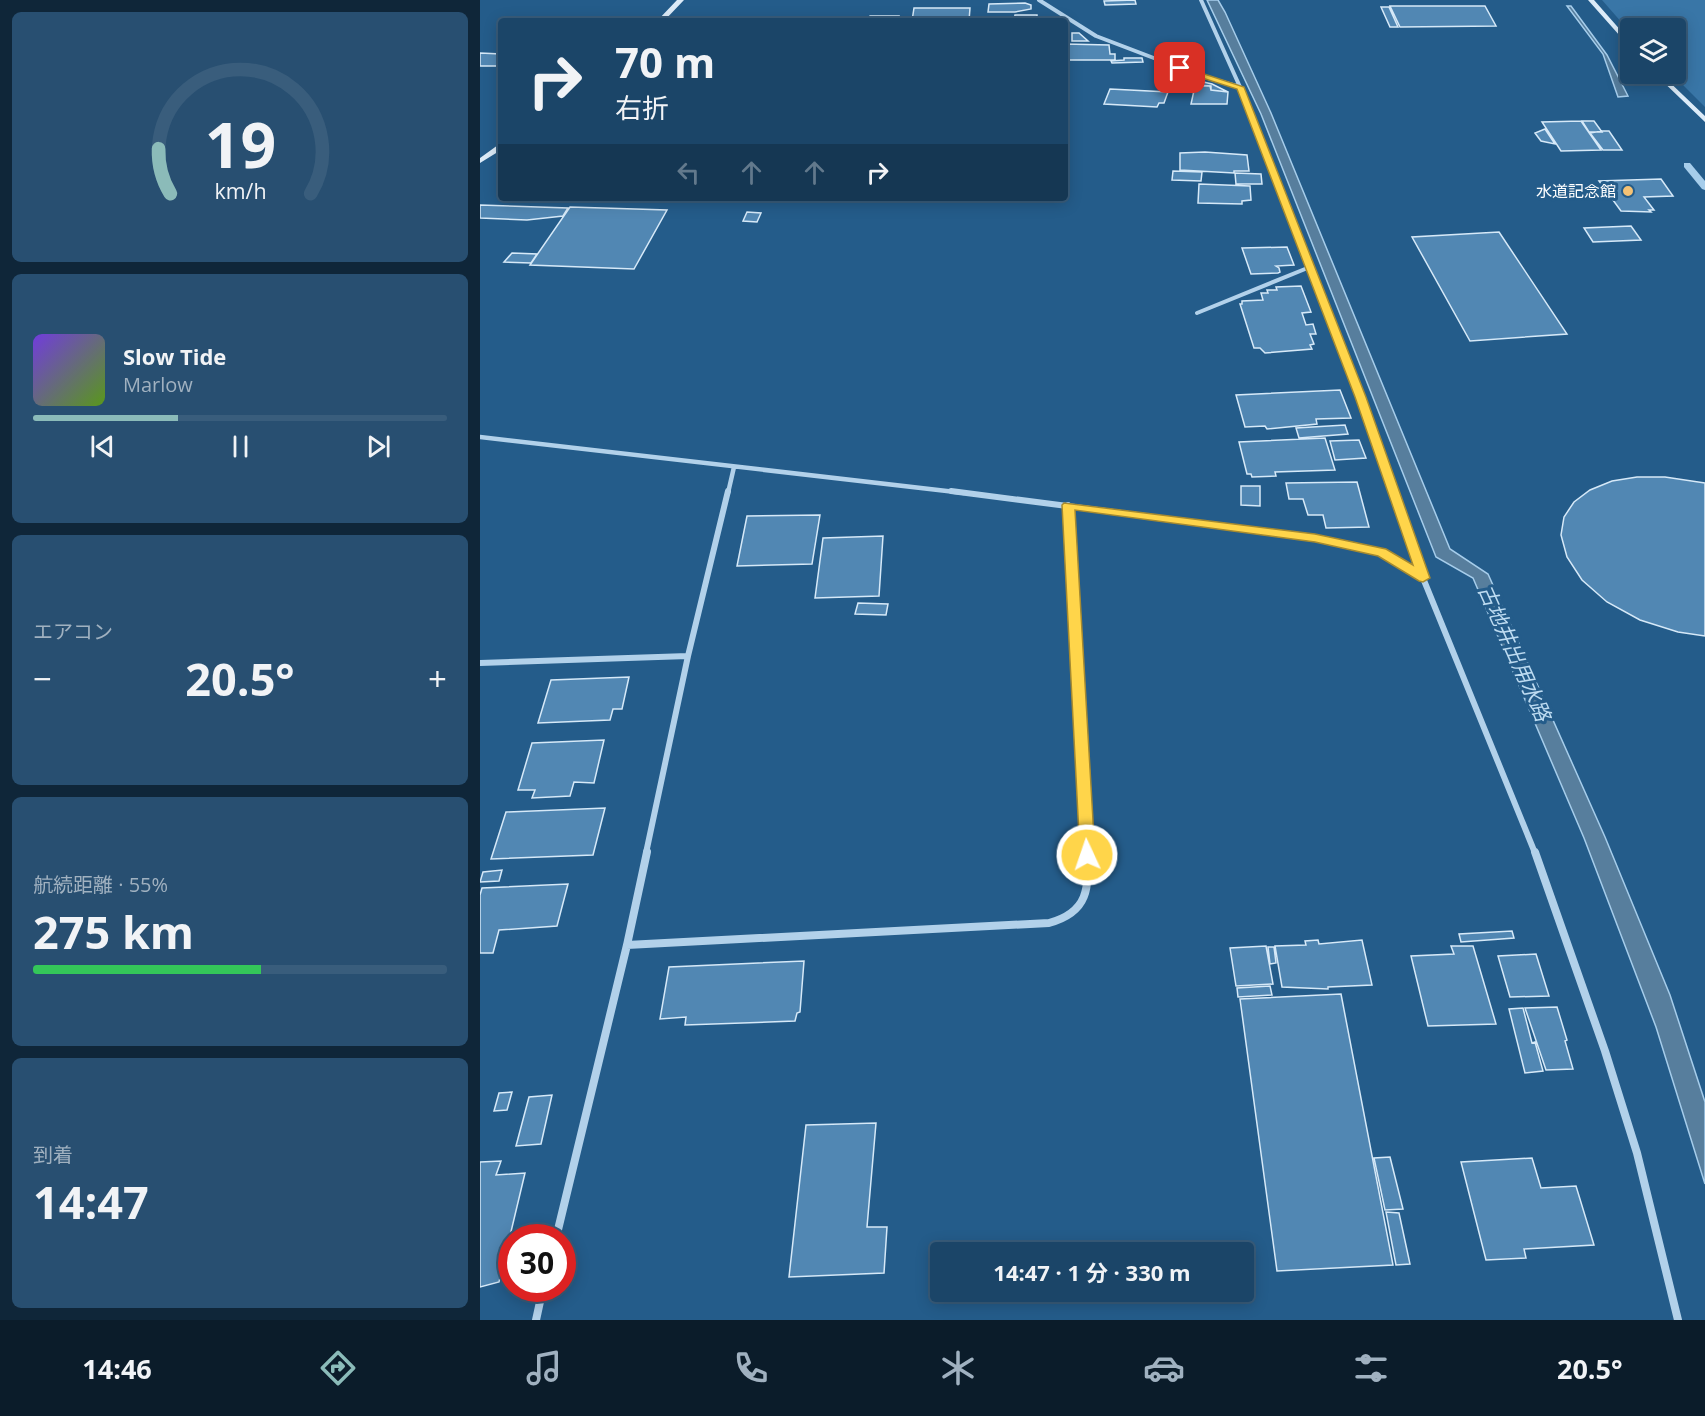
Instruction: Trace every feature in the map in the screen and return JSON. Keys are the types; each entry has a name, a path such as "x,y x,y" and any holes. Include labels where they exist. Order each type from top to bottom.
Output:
{"main road":[{"path":"663,18 681,0"},
{"path":"1592,0 1620,32"},
{"path":"1668,84 1705,120"},
{"path":"480,161 498,149"}],"street":[{"path":"1039,0 1068,18"},
{"path":"1201,0 1240,87 1361,397 1423,578 1535,852 1605,1051 1637,1153 1678,1320"},
{"path":"1068,18 1096,36 1201,76 1240,87"},
{"path":"480,437 1068,505 1326,540 1382,552 1423,578"},
{"path":"559,1224 627,945 688,656 734,467"},
{"path":"627,945 1038,925 1066,918 1078,907 1085,899 1089,879 1068,505"},
{"path":"480,663 688,656"},
{"path":"536,1320 540,1302"}],"lane":[{"path":"1197,313 1310,267"}],"shaded area":[{"path":"1602,0 1705,0 1705,107 1682,84 1686,84 1686,18 1620,18 1620,21"}],"water":[{"name":"古地井出用水路","path":"1207,0 1218,0 1225,12 1271,113 1450,549 1488,574 1605,837 1670,995 1705,1102 1705,1184 1656,1027 1584,838 1473,578 1436,557 1261,114"},
{"path":"1567,6 1571,6 1607,55 1628,96 1618,97 1603,54"}],"building":[{"path":"1135,0 1136,4 1105,5 1104,1"},
{"path":"1025,3 1031,5 1031,9 1015,12 988,12 989,4"},
{"path":"1390,6 1485,6 1496,26 1400,27"},
{"path":"1381,7 1389,7 1398,27 1390,27"},
{"path":"914,8 970,8 969,18 912,18"},
{"path":"1015,15 1037,15 1037,18 1014,18"},
{"path":"870,16 899,16 899,18 869,18"},
{"path":"1072,33 1079,33 1088,41 1072,41"},
{"path":"1068,44 1109,45 1110,54 1115,54 1115,60 1068,60"},
{"path":"480,53 498,54 498,66 480,66"},
{"path":"1124,58 1142,58 1143,62 1112,63 1111,61 1124,60"},
{"path":"1195,80 1212,84 1228,92 1211,90 1211,86 1194,85"},
{"path":"1195,86 1210,86 1211,90 1228,92 1227,104 1191,104"},
{"path":"1110,89 1168,92 1164,103 1159,103 1157,107 1104,104"},
{"path":"1581,121 1601,150 1561,151 1542,122"},
{"path":"1582,121 1594,121 1602,132 1589,132"},
{"path":"1545,129 1555,144 1541,141 1535,133"},
{"path":"1609,131 1622,150 1603,150 1590,133"},
{"path":"1180,153 1247,155 1249,171 1234,171 1234,173 1180,170"},
{"path":"1173,171 1202,172 1201,181 1172,180"},
{"path":"1235,173 1261,174 1262,184 1236,184"},
{"path":"1661,179 1673,196 1644,197 1654,210 1649,210 1651,212 1621,211 1599,181"},
{"path":"1199,184 1250,186 1251,200 1242,201 1242,204 1198,203"},
{"path":"480,205 568,208 563,216 527,220 480,218"},
{"path":"570,207 667,210 634,269 530,265"},
{"path":"747,212 761,213 757,222 743,221"},
{"path":"1631,226 1641,240 1593,242 1584,228"},
{"path":"1499,232 1567,334 1470,341 1412,237"},
{"path":"1287,247 1294,265 1276,266 1279,268 1278,273 1251,274 1242,248"},
{"path":"512,253 537,254 531,263 504,262"},
{"path":"1301,286 1311,312 1302,313 1306,325 1313,324 1316,334 1310,334 1314,344 1310,345 1312,349 1265,353 1260,348 1254,348 1240,304 1242,301 1263,300 1261,293 1268,293 1267,290 1277,290 1276,287"},
{"path":"1340,390 1351,418 1316,419 1317,424 1267,429 1265,426 1245,427 1236,395"},
{"path":"1345,425 1348,434 1299,438 1296,428"},
{"path":"1325,438 1335,470 1275,472 1276,476 1252,477 1251,474 1247,474 1239,442"},
{"path":"1359,440 1366,458 1335,460 1330,441"},
{"path":"1637,477 1665,477 1705,483 1705,636 1678,632 1640,620 1607,602 1582,580 1567,557 1561,535 1564,517 1574,502 1590,490 1612,481"},
{"path":"1357,482 1369,527 1326,528 1323,515 1308,515 1303,499 1289,499 1286,483"},
{"path":"1241,486 1260,486 1260,506 1241,505"},
{"path":"820,515 812,564 737,566 747,516"},
{"path":"883,536 879,596 815,598 823,538"},
{"path":"858,603 888,604 886,615 855,614"},
{"path":"629,677 622,709 613,709 610,720 538,723 551,680"},
{"path":"604,740 594,783 574,782 570,796 532,798 535,790 518,790 532,743"},
{"path":"605,808 593,855 491,859 506,812"},
{"path":"502,870 499,881 480,882 483,872"},
{"path":"568,884 557,926 499,930 493,953 480,953 482,888"},
{"path":"1512,931 1514,938 1461,942 1459,934"},
{"path":"1318,940 1319,944 1362,940 1372,985 1328,987 1328,989 1282,987 1275,946 1306,945 1305,941"},
{"path":"1266,946 1273,984 1236,986 1230,948"},
{"path":"1451,946 1473,946 1496,1024 1428,1026 1411,956 1454,954"},
{"path":"1268,947 1274,947 1276,963 1270,964"},
{"path":"1536,954 1549,996 1510,997 1498,956"},
{"path":"804,961 800,1012 797,1013 795,1021 685,1025 686,1017 660,1019 669,967"},
{"path":"1270,986 1272,995 1238,997 1237,988"},
{"path":"1341,994 1393,1265 1277,1271 1240,999"},
{"path":"1557,1007 1573,1069 1546,1070 1525,1008"},
{"path":"1523,1008 1532,1043 1535,1042 1543,1071 1525,1073 1509,1009"},
{"path":"512,1092 507,1110 494,1111 499,1093"},
{"path":"552,1095 541,1144 516,1146 529,1097"},
{"path":"876,1123 867,1227 887,1227 884,1273 789,1277 806,1125"},
{"path":"1390,1157 1403,1209 1385,1210 1374,1158"},
{"path":"1532,1158 1541,1188 1576,1186 1594,1245 1524,1249 1526,1258 1486,1260 1461,1162"},
{"path":"501,1161 496,1175 525,1173 513,1224 498,1224 498,1282 480,1287 480,1162"},
{"path":"1386,1212 1399,1213 1410,1264 1396,1265"}],"waterway":[{"path":"1687,165 1705,187"}],"place":[{"name":"水道記念館","path":"1628,191"}],"route":[{"path":"1087,855 1068,505 1315,538 1382,552 1423,578 1361,397 1240,87 1180,68"}]}
